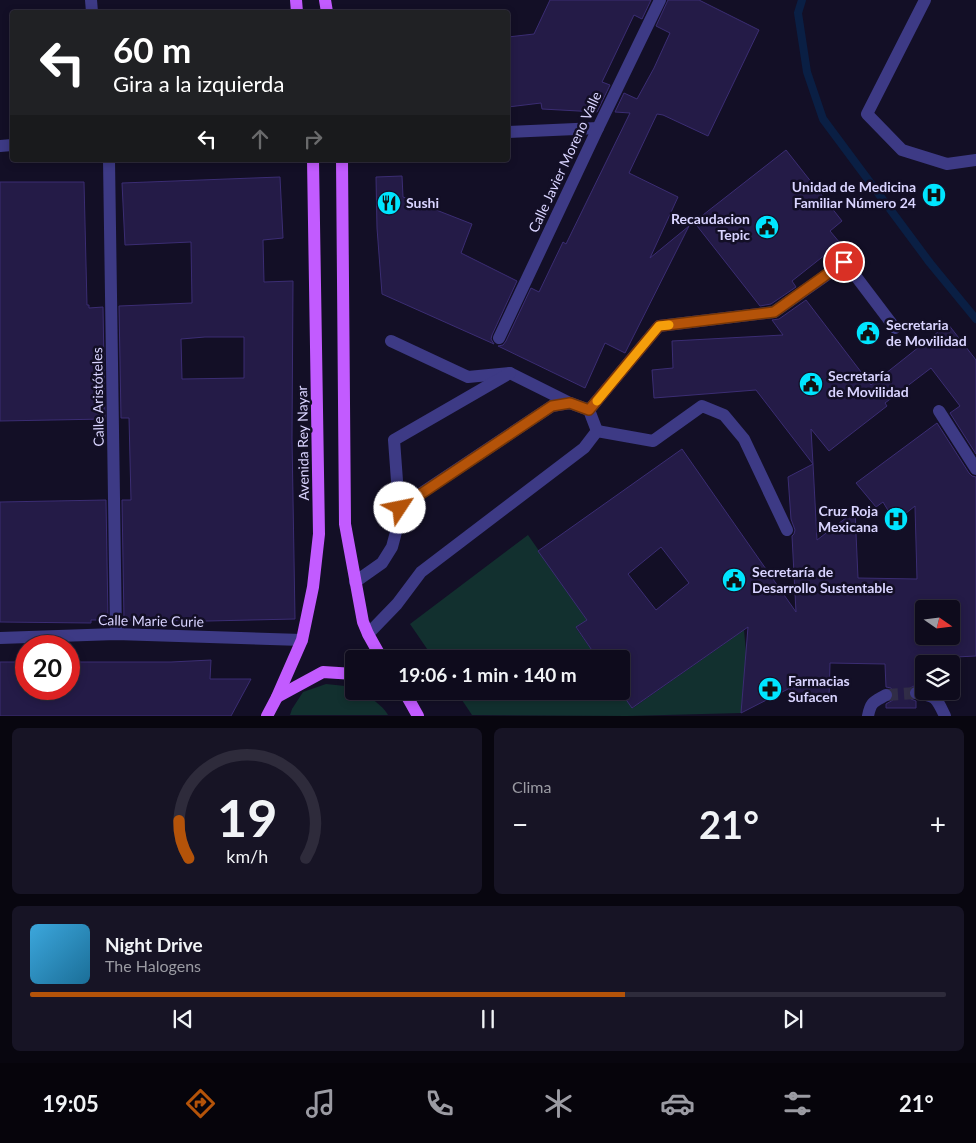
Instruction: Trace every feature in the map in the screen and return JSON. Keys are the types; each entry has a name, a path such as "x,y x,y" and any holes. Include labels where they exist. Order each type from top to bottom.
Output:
{"main road":[{"name":"Avenida Rey Nayar","path":"267,716 302,640 313,587 319,534 313,162"},
{"path":"342,162 345,524 363,622 377,650"},
{"path":"277,697 323,672 345,673"},
{"path":"409,700 418,716"}],"street":[{"name":"Calle Javier Moreno Valle","path":"499,338 660,0"},
{"path":"925,0 867,114 902,150 947,164 976,160"},
{"path":"510,132 598,128"},
{"name":"Calle Aristóteles","path":"109,162 116,634"},
{"path":"589,410 659,326 774,312 844,262 895,328"},
{"path":"391,341 468,377 510,373 570,403 589,410 597,431"},
{"path":"400,508 394,440 510,373"},
{"path":"355,582 382,564 392,547 396,532 394,518 400,508 552,406 570,403"},
{"path":"597,431 653,441 702,406 724,415 744,439 787,530"},
{"path":"938,411 976,469"},
{"path":"368,634 397,604 420,572 584,448 597,431"},
{"name":"Calle Marie Curie","path":"0,638 116,634 302,640"},
{"path":"868,716 869,708 874,701 886,695"},
{"path":"937,700 945,716"}],"green space":[{"path":"528,535 587,620 576,628 592,650 428,650 410,624"},
{"path":"744,630 746,652 741,713 627,716 472,715 462,700 627,700 633,708"},
{"path":"326,684 345,686 345,700 372,700 386,711 388,715 290,715 303,692"}],"building":[{"path":"550,0 651,0 642,19 634,15 602,82 610,85 597,112 542,109 541,103 510,107 510,37 534,34"},
{"path":"668,0 699,0 759,30 708,136 657,114 629,173 678,197 650,258 689,226 625,353 605,343 585,388 498,346 503,345 506,341 531,288 539,292 563,242 566,244 630,113 615,112 624,93 637,99 654,68 670,33 656,26"},
{"name":"Recaudacion Tepic","path":"786,150 842,221 830,231 840,243 792,281 796,287 771,304 760,306 694,222"},
{"path":"402,176 403,197 472,224 461,253 517,281 492,335 491,339 494,344 382,294 377,228 376,177"},
{"path":"280,177 283,238 263,240 264,282 293,281 292,438 295,619 124,620 122,500 131,500 129,418 121,418 119,306 192,303 191,242 125,245 122,183","holes":["244,337 244,378 182,379 181,339"]},
{"path":"0,182 84,182 87,305 89,305 89,308 103,307 105,419 0,421"},
{"path":"806,300 871,385 948,324 976,360 976,454 950,413 960,406 931,368 885,403 887,406 829,451 811,429 813,464 756,390 654,398 652,370 673,368 672,341 783,335 772,320 779,319"},
{"path":"937,423 969,473 976,477 976,656 915,655 915,686 910,688 908,692 911,699 916,701 916,708 886,708 886,704 893,700 894,695 891,688 886,687 885,664 830,663 829,699 790,700 790,688 741,713 748,627 632,708 626,700 630,700 630,650 592,650 576,627 587,620 538,551 682,449 796,612 792,536 795,530 791,519 788,477 813,464 817,540 855,511 858,578 917,579 915,506 895,522 883,502 876,507 856,483","holes":["661,547 689,583 656,610 628,574"]},
{"path":"106,500 108,620 91,620 91,623 0,622 0,502"},
{"path":"211,660 210,679 251,679 231,716 0,716 0,662 15,662 15,700 80,700 80,662"}],"waterway":[{"path":"802,0 798,13 807,72 823,119 930,263 976,319"}],"tunnel":[{"path":"886,695 915,693"}],"slow traffic":[{"path":"597,401 659,326 669,325"}],"place":[{"name":"Unidad de Medicina Familiar Número 24","path":"934,195"},
{"name":"Sushi","path":"389,203"},
{"name":"Recaudacion Tepic","path":"767,227"},
{"name":"Secretaria de Movilidad","path":"868,333"},
{"name":"Secretaría de Movilidad","path":"811,384"},
{"name":"Cruz Roja Mexicana","path":"896,519"},
{"name":"Secretaría de Desarrollo Sustentable","path":"734,580"},
{"name":"Farmacias Sufacen","path":"770,689"}],"route":[{"path":"400,508 552,406 570,403 589,410 659,326 774,312 844,262"}]}
